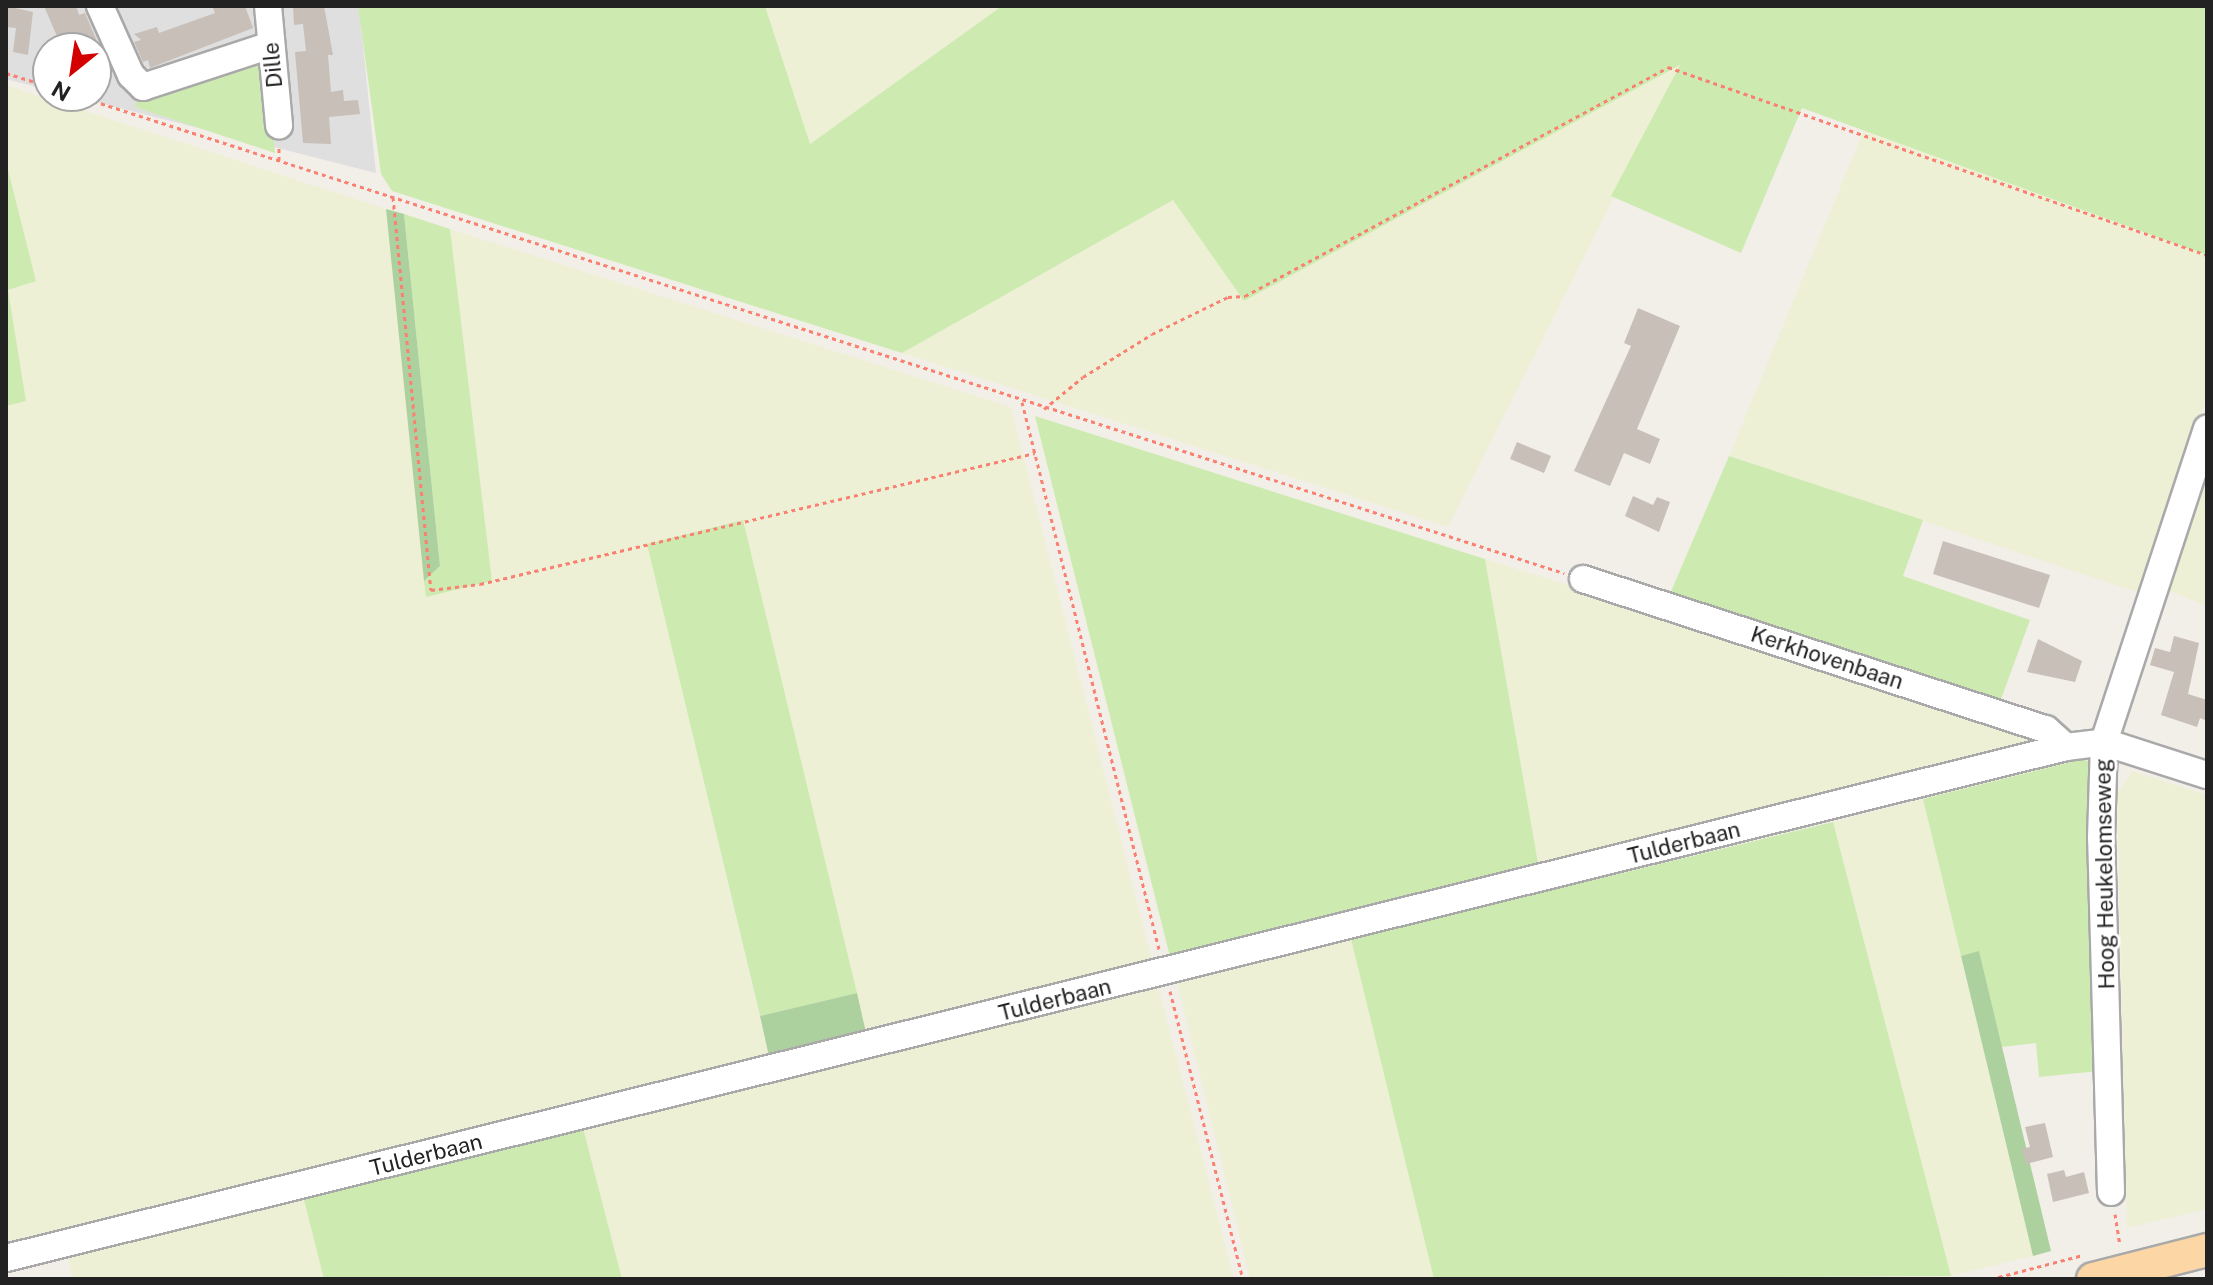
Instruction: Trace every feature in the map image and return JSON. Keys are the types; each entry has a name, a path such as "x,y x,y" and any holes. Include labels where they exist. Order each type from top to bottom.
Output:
{"main road":[{"path":"2093,1279 2207,1250"}],"street":[{"path":"100,6 131,75 143,87 271,45"},
{"name":"Dille","path":"268,6 279,125"},
{"name":"Hoog Heukelomseweg","path":"2111,1192 2101,838 2104,742 2207,429"},
{"name":"Kerkhovenbaan","path":"1583,579 2046,729 2066,747"},
{"path":"2104,742 2207,775"},
{"name":"Tulderbaan","path":"6,1258 1166,973 2066,747 2104,742"}],"path":[{"path":"1044,409 1083,377 1152,334 1228,297 1245,296 1668,67 2207,255"},
{"path":"6,73 32,81"},
{"path":"112,107 1022,402 1583,579"},
{"path":"393,197 431,590 480,584 1035,453"},
{"path":"1022,402 1243,1279"},
{"path":"2111,1192 2120,1246"}],"shaded area":[{"path":"6,6 359,6 376,173 112,106 112,32 32,32 32,86 6,79"}],"green space":[{"path":"358,6 765,6 810,144 1002,6 2207,6 2207,255 1802,108 1741,253 1611,196 1680,65 1244,301 1173,200 902,353 392,191 381,174"},
{"path":"765,6 1002,6 810,144"},
{"path":"261,60 267,67 275,153 135,107 139,93"},
{"path":"1681,64 1448,527 902,353 1173,200 1244,301"},
{"path":"6,85 32,93 32,112 89,112 386,209 426,597 492,581 450,229 1011,407 1153,965 867,1037 743,520 647,544 770,1061 10,1242 6,1224 6,406 26,400 8,290 35,281 6,162"},
{"path":"1864,130 2207,255 2207,394 2146,595 1729,456"},
{"path":"6,162 36,281 8,290 26,401 6,406"},
{"path":"386,209 404,214 440,566 424,581"},
{"path":"404,214 450,229 492,581 426,597 424,581 440,566"},
{"path":"1035,416 1485,559 1539,869 1171,961"},
{"path":"1729,456 1923,520 1903,576 2030,620 2000,702 1669,596"},
{"path":"2207,462 2207,606 2167,590"},
{"path":"743,520 857,993 760,1016 647,544"},
{"path":"1485,559 1780,652 2050,741 1539,869"},
{"path":"2083,759 2094,764 2099,1071 2039,1077 2036,1043 2002,1047 1979,952 1961,956 1923,799"},
{"path":"2132,771 2207,795 2207,1209 2127,1228 2117,794"},
{"path":"1923,799 2033,1256 1951,1276 1833,822"},
{"path":"1833,822 1951,1276 1434,1279 1351,939"},
{"path":"1351,939 1434,1279 1250,1279 1177,982"},
{"path":"1979,951 2051,1251 2033,1256 1961,956"},
{"path":"1158,986 1234,1279 622,1279 583,1128"},
{"path":"857,993 867,1037 770,1061 760,1016"},
{"path":"583,1128 622,1279 324,1279 303,1196"},
{"path":"303,1196 324,1279 73,1279 66,1254"}],"building":[{"path":"6,6 33,12 28,55 13,52 16,28 6,27"},
{"path":"44,6 76,6 79,15 85,13 93,32 55,32"},
{"path":"212,6 245,6 253,28 150,68 148,60 143,62 134,42 141,40 134,34 157,27 159,33 215,13"},
{"path":"293,6 324,6 333,55 328,55 331,92 343,90 344,101 358,100 360,114 329,117 331,144 303,143 295,52 306,51 303,24 294,25"},
{"path":"1638,308 1680,326 1637,429 1660,439 1650,464 1624,453 1610,486 1574,471 1631,346 1624,343"},
{"path":"1517,442 1551,456 1544,473 1510,459"},
{"path":"1633,496 1653,505 1657,497 1670,502 1659,532 1625,516"},
{"path":"1943,541 2050,575 2039,608 1933,574"},
{"path":"2174,636 2199,643 2188,694 2207,700 2207,721 2200,718 2197,727 2161,715 2174,672 2150,665 2155,648 2170,652"},
{"path":"2038,639 2082,661 2075,682 2027,672"},
{"path":"2045,1123 2053,1157 2026,1164 2022,1149 2030,1147 2025,1127"},
{"path":"2064,1170 2066,1177 2084,1172 2089,1193 2053,1202 2047,1174"}]}
